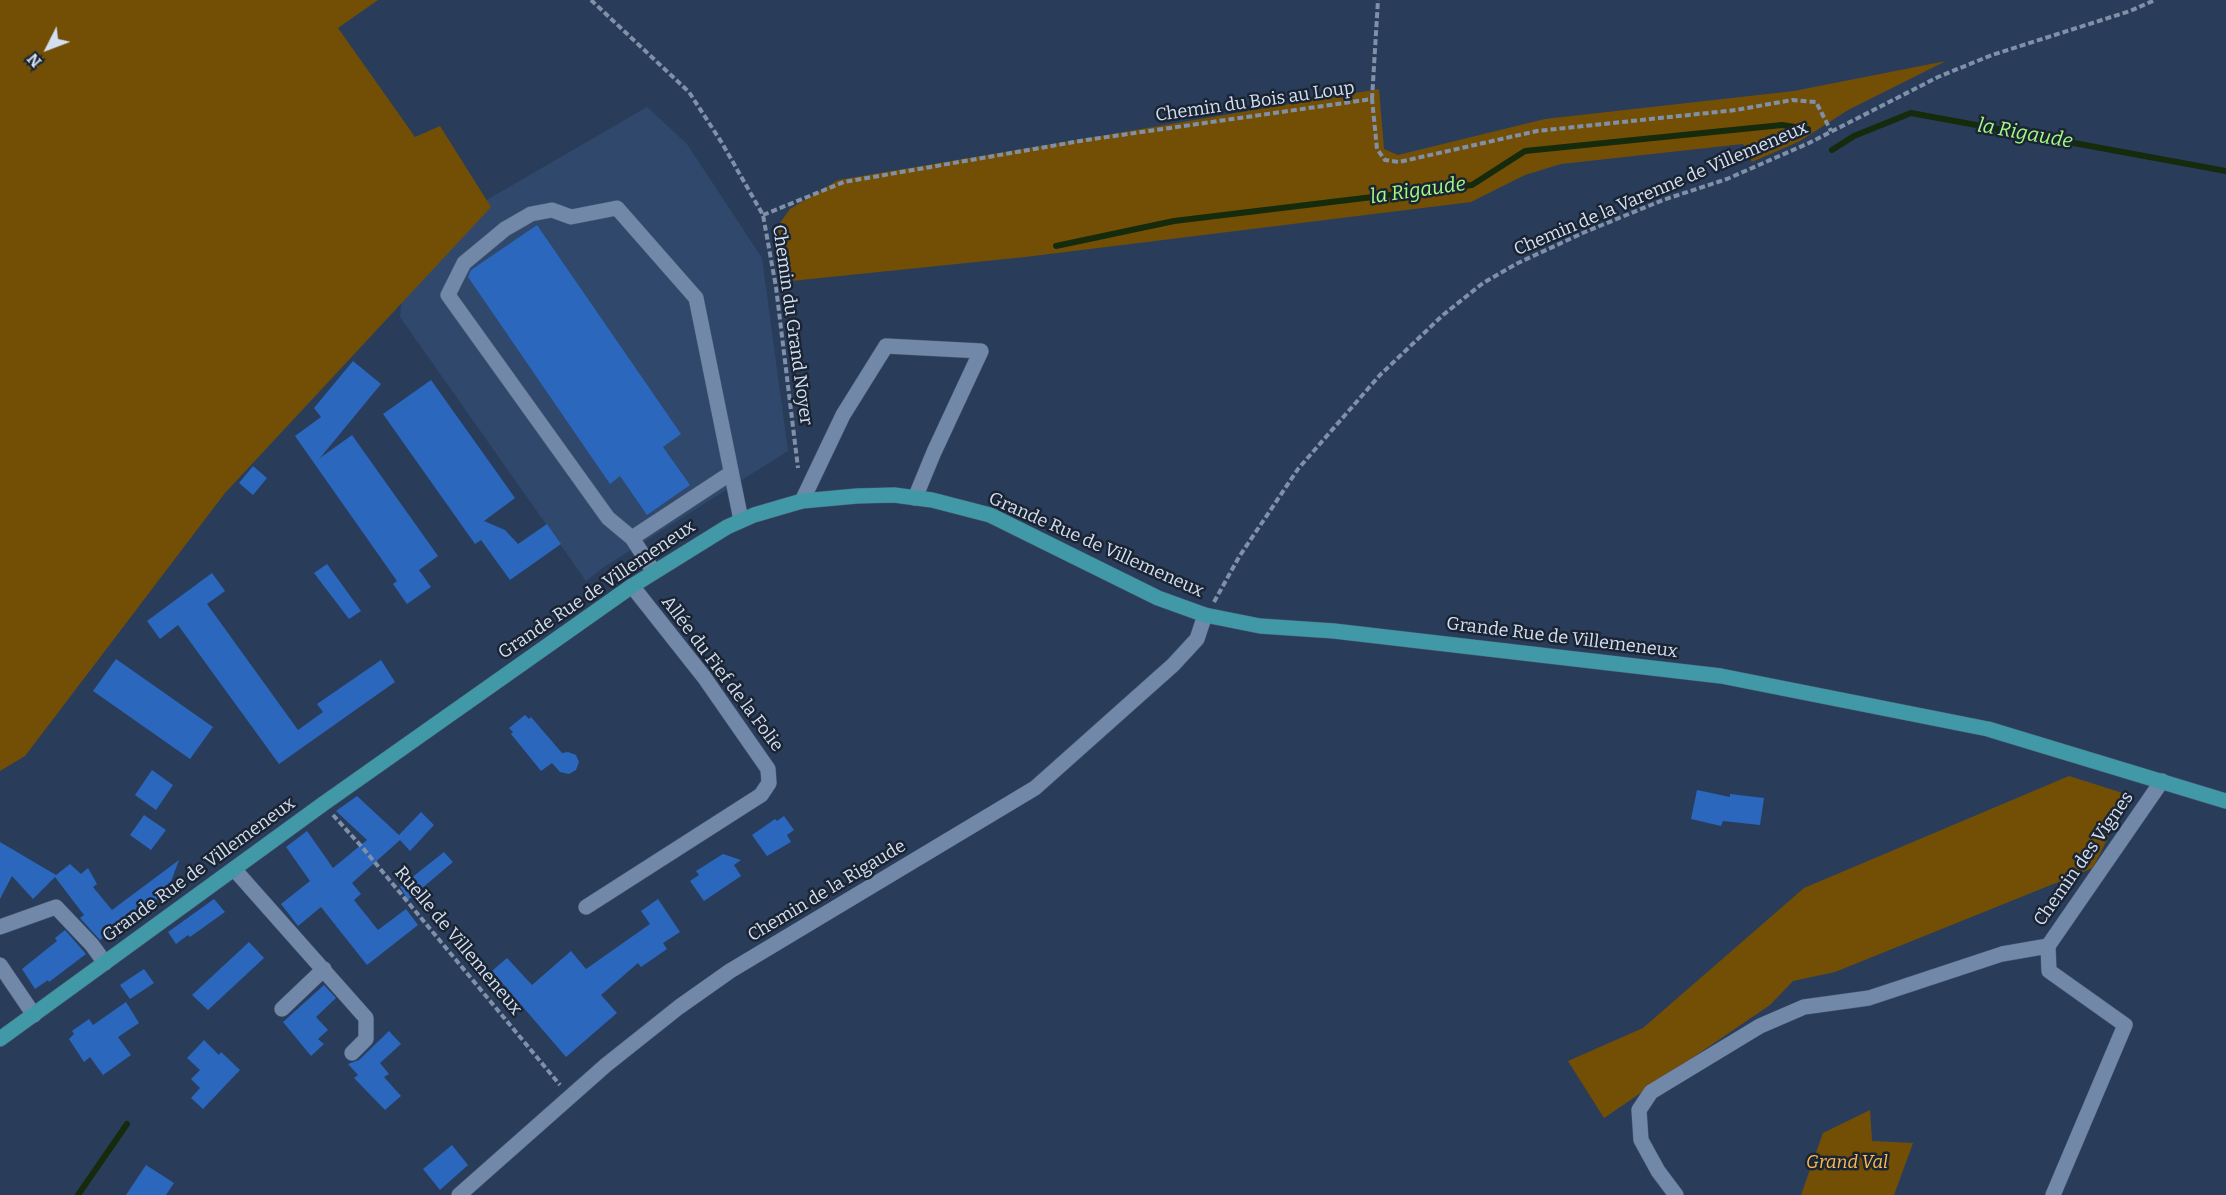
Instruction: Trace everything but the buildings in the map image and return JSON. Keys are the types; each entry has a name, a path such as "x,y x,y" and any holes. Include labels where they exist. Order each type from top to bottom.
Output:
{"main road":[{"name":"Grande Rue de Villemeneux","path":"0,1039 323,804 632,586 681,554 741,520 802,501 894,495 932,500 990,515 1158,598 1205,615 1260,626 1334,631 1721,676 1988,729 2226,801"}],"street":[{"path":"654,572 632,538 608,518 448,295 464,263 505,229 531,214 552,210 571,217 617,208 696,298 741,520"},
{"path":"802,501 843,415 886,346 981,351 915,498"},
{"path":"632,538 731,473"},
{"name":"Allée du Fief de la Folie","path":"586,907 761,795 769,783 768,769 704,677 632,586"},
{"name":"Chemin de la Rigaude","path":"459,1195 606,1065 679,1007 730,971 1035,788 1173,665 1197,639 1205,615"},
{"name":"Chemin des Vignes","path":"2053,1195 2126,1025 2049,971 2048,946 2162,781"},
{"path":"234,869 366,1018 366,1039 352,1053"},
{"path":"0,927 56,907 92,945 105,963"},
{"path":"1676,1195 1658,1171 1641,1140 1639,1110 1651,1092 1760,1026 1804,1007 1869,998 2002,954 2048,946"},
{"path":"0,965 34,1015"},
{"path":"282,1009 324,969"}],"path":[{"name":"Chemin du Grand Noyer","path":"591,0 688,92 722,143 763,215 776,287 798,470"},
{"path":"1372,99 1378,0"},
{"name":"Chemin de la Varenne de Villemeneux","path":"1205,615 1221,592 1239,557 1298,469 1380,375 1443,315 1483,283 1518,263 1585,232 1663,200 1727,179 1831,131 1938,77 1992,55 2130,11 2155,0"},
{"name":"Chemin du Bois au Loup","path":"763,215 844,182 1086,140 1372,99 1376,116 1377,149 1385,160 1399,162 1537,130 1736,110 1792,100 1816,102 1831,131"},
{"name":"Ruelle de Villemeneux","path":"323,804 362,847 570,1097"}],"shaded area":[{"path":"647,107 687,144 762,258 788,451 604,567 586,581 400,317 403,293 466,212"}],"green space":[{"path":"0,0 378,0 338,28 415,137 440,126 491,207 225,493 25,756 0,771"},
{"path":"1946,61 1848,110 1800,141 1752,162 1743,144 1561,164 1525,175 1471,202 1025,257 791,281 777,227 790,209 838,180 1379,89 1384,149 1398,155 1545,119 1794,91"},
{"path":"2069,776 2129,795 2093,868 1835,972 1793,981 1770,1005 1604,1118 1568,1061 1643,1028 1804,888"},
{"name":"Grand Val","path":"1870,1110 1872,1141 1913,1143 1894,1195 1801,1195 1823,1133"}],"waterway":[{"name":"la Rigaude","path":"1832,150 1854,136 1911,113 2226,171"},
{"name":"la Rigaude","path":"1056,246 1174,221 1472,185 1525,151 1782,125 1808,129"},
{"name":"la Rigaude","path":"78,1195 127,1124"}]}
